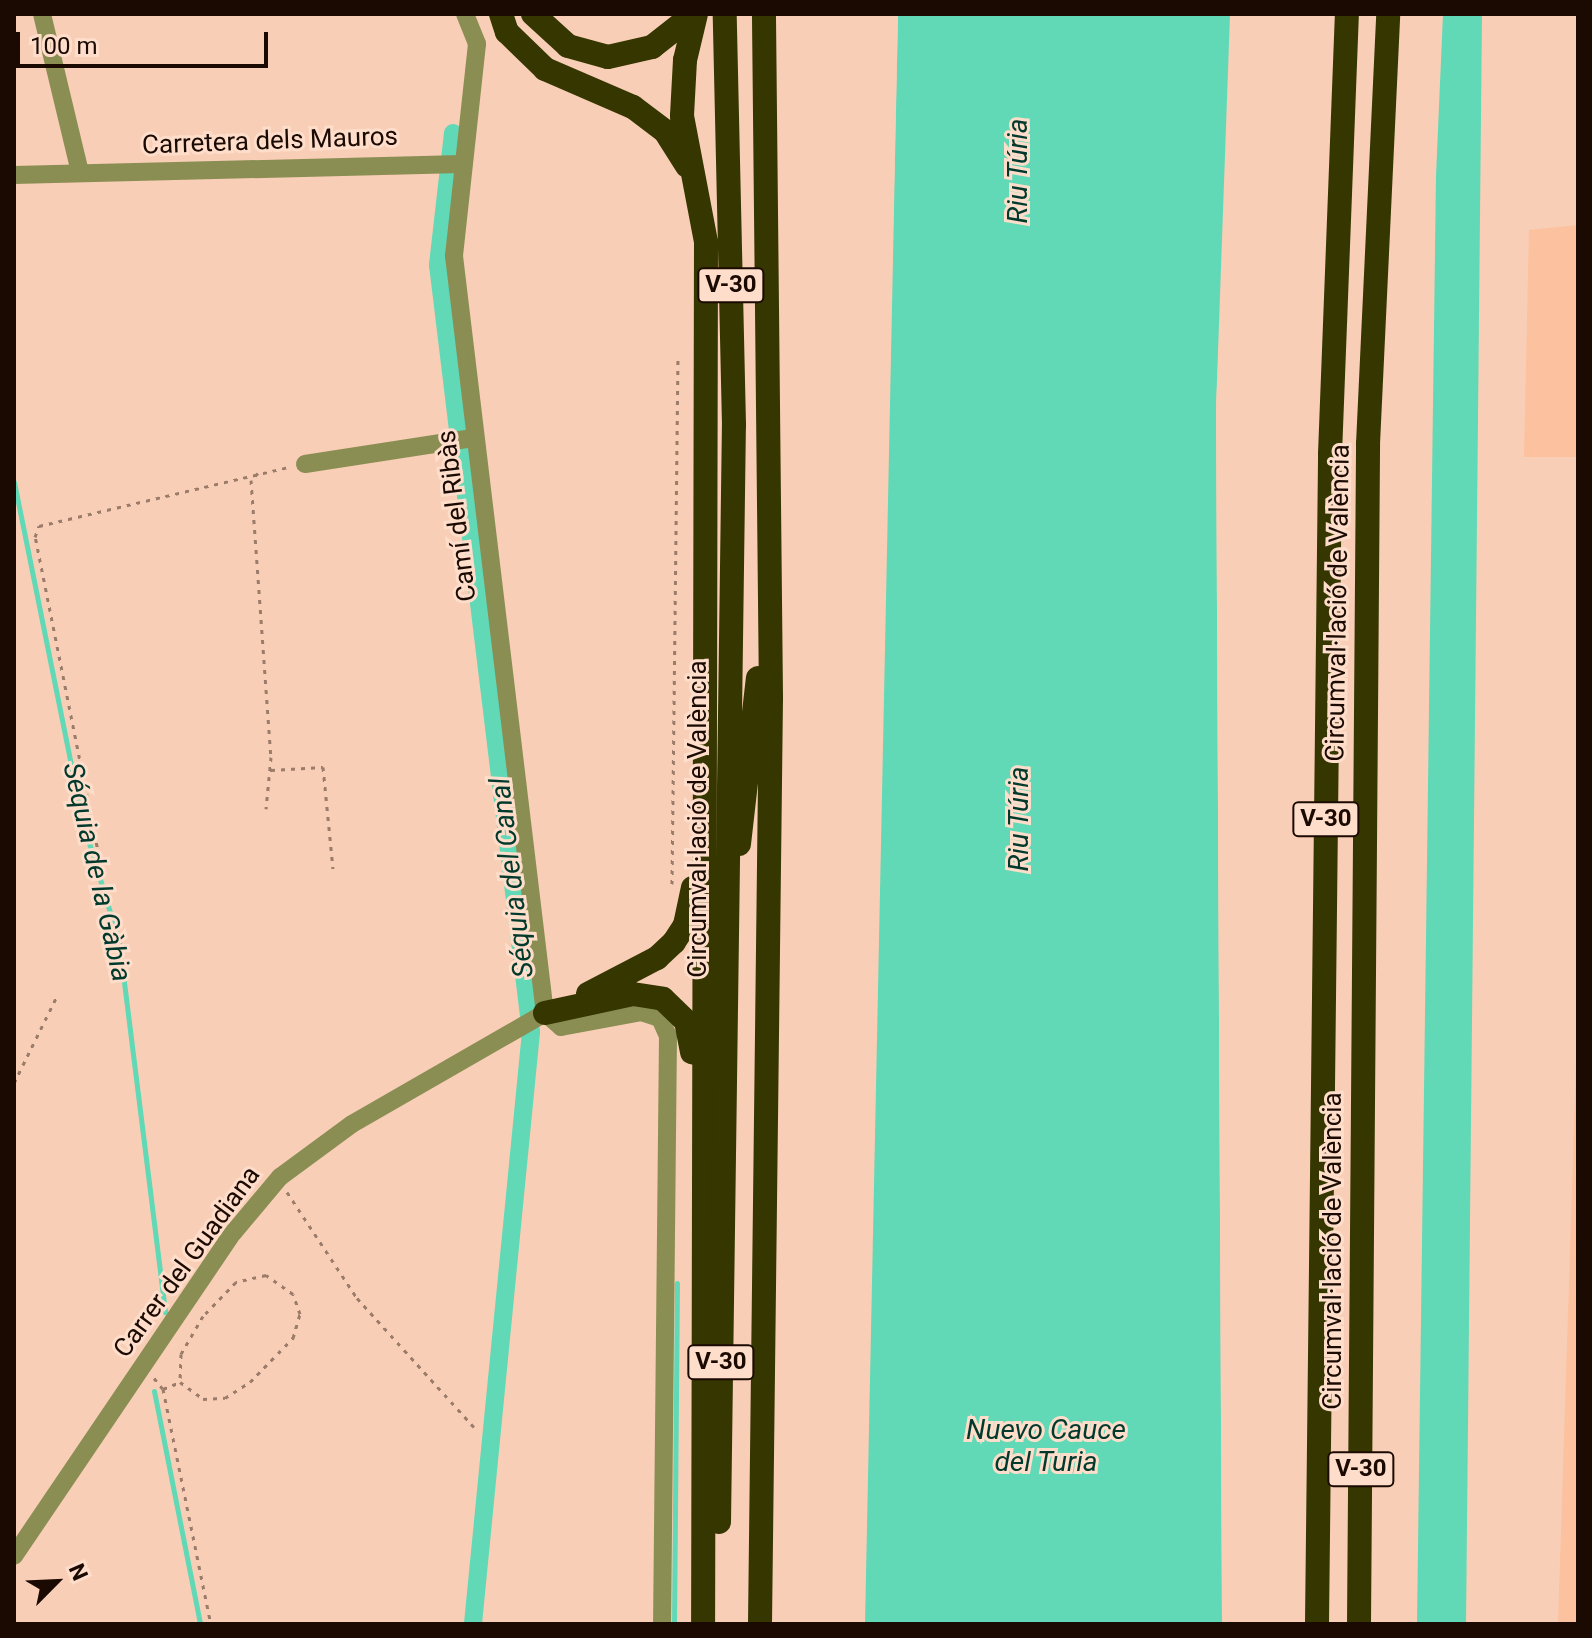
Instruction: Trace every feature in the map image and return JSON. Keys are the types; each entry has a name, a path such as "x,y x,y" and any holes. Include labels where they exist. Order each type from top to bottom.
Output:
{"highway":[{"path":"501,14 507,32 545,69 633,107 665,131 697,182"},
{"path":"533,14 568,46 608,57 652,47 695,14"},
{"path":"695,14 685,60 682,116 706,242 703,1624"},
{"name":"Circumval·lació de València","path":"718,1624 734,425 725,14"},
{"name":"V-30","path":"760,1624 771,697 764,14"},
{"name":"Circumval·lació de València","path":"1317,1624 1330,454 1347,14"},
{"name":"Circumval·lació de València","path":"1359,1624 1362,1349 1358,1314 1368,444 1388,14"},
{"path":"725,1101 733,897 768,544"},
{"path":"545,1013 657,958 685,925 692,902 703,714"},
{"path":"545,1013 633,994 663,999 686,1021 693,1054 702,1367"},
{"path":"1343,1624 1349,1350 1358,1314"}],"street":[{"path":"42,14 80,172"},
{"name":"Camí del Ribàs","path":"465,14 477,44 454,256 473,438 545,1013"},
{"name":"Carretera dels Mauros","path":"14,175 290,171 441,162 462,164"},
{"path":"305,464 473,438"},
{"path":"545,1013 561,1027 641,1012 660,1018 668,1036 662,1624"},
{"name":"Carrer del Guadiana","path":"14,1556 233,1233 278,1179 352,1124 516,1026 545,1013"}],"path":[{"path":"672,885 678,357"},
{"path":"101,866 35,537 39,526 305,464"},
{"path":"258,473 251,480 270,770 266,809"},
{"path":"270,770 323,767 333,869"},
{"path":"14,1083 57,996"},
{"path":"278,1179 357,1298 474,1427"},
{"path":"266,1275 293,1294 300,1314 293,1338 250,1382 225,1398 203,1399 180,1382 181,1354 203,1316 236,1282 266,1275"},
{"path":"144,1365 163,1389 211,1624"},
{"path":"163,1389 180,1382"}],"shaded area":[{"path":"1578,225 1578,457 1524,457 1529,230"},
{"path":"1578,1002 1578,1624 1558,1624"}],"water":[{"name":"Nuevo Cauce del Turia","path":"898,14 1234,14 1216,408 1222,1624 865,1624"},
{"path":"1443,14 1482,14 1466,1624 1417,1624 1436,176"}],"pier":[{"path":"894,14 898,14 861,1624"},
{"path":"1230,14 1238,14 1220,408 1227,1430 1222,1624 1216,408"}],"waterway":[{"name":"Séquia del Canal","path":"453,133 438,265 531,1032 473,1624"},
{"name":"Séquia de la Gàbia","path":"14,482 83,823 119,942 165,1312"},
{"path":"674,1624 677,1283"},
{"name":"Séquia de la Gàbia","path":"154,1391 200,1624"}],"water label":[{"name":"Riu Túria","path":"1018,171"},
{"name":"Riu Túria","path":"1019,819"}]}
